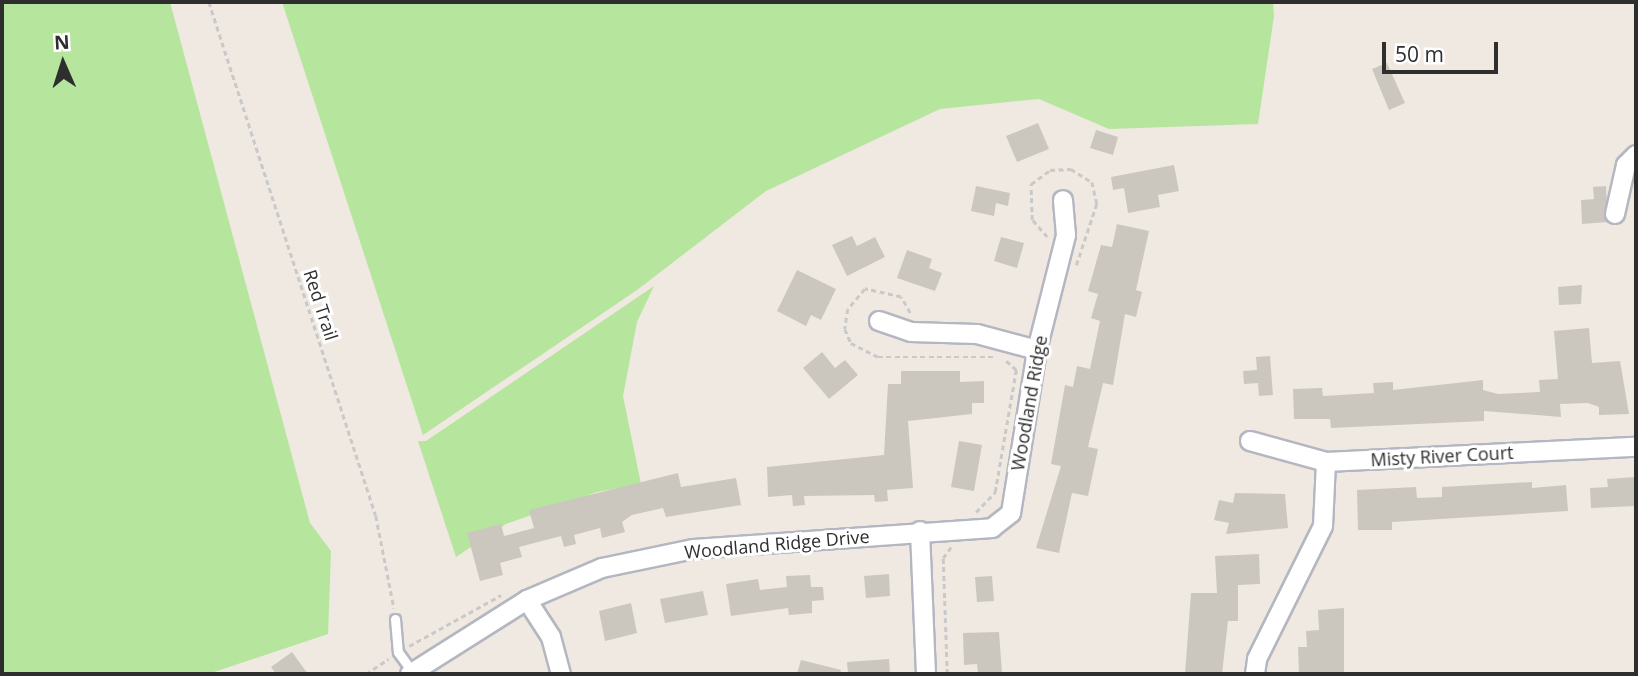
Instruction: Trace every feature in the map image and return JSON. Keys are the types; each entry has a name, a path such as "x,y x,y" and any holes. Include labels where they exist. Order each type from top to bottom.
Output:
{"street":[{"path":"1615,214 1626,165 1636,155"},
{"name":"Woodland Ridge","path":"920,531 992,528 1010,513 1037,350 1066,235 1063,200"},
{"path":"878,321 911,332 977,334 1037,350"},
{"name":"Misty River Court","path":"1250,441 1326,462 1636,446"},
{"path":"1255,674 1257,659 1323,526 1326,462"},
{"path":"920,531 926,674"},
{"name":"Woodland Ridge Drive","path":"412,673 519,595 602,568 694,549 920,531"},
{"path":"519,595 551,637 561,674"}],"lane":[{"path":"395,619 398,652 412,673"}],"path":[{"name":"Red Trail","path":"209,2 376,516 395,619"},
{"path":"1046,251 1049,239 1032,220 1028,203 1031,184 1050,170 1070,169 1092,182 1097,204 1074,272"},
{"path":"917,317 901,297 865,289 848,309 845,329 851,343 878,357 965,353 1000,358 1016,370 995,492 973,513"},
{"path":"947,674 943,558 959,547"},
{"path":"366,674 398,652 519,595"}],"green space":[{"path":"2,2 170,2 310,523 331,551 328,634 208,674 2,674"},
{"path":"282,2 1273,2 1274,16 1258,124 1109,129 1039,99 940,109 766,191 637,290 423,435"},
{"path":"654,286 637,322 623,396 641,484 597,492 506,524 456,557 418,441 426,441"}],"building":[{"path":"1387,63 1405,103 1389,110 1372,69"},
{"path":"1038,123 1049,149 1017,162 1006,136"},
{"path":"1096,130 1118,137 1113,155 1090,148"},
{"path":"1174,165 1179,191 1158,195 1160,207 1128,213 1124,188 1113,190 1111,177"},
{"path":"976,186 1010,193 1008,206 996,203 994,216 971,211"},
{"path":"1606,186 1608,222 1582,224 1581,200 1594,199 1593,187"},
{"path":"1117,224 1149,231 1136,290 1142,292 1136,317 1125,314 1113,385 1103,383 1088,447 1098,449 1088,496 1072,493 1059,553 1036,548 1061,466 1051,464 1065,385 1073,387 1077,366 1090,369 1100,321 1091,318 1098,294 1088,291 1101,245 1112,247"},
{"path":"852,236 857,246 875,237 885,257 847,276 832,245"},
{"path":"1001,237 1024,243 1017,268 994,261"},
{"path":"907,250 932,259 929,268 942,273 935,291 897,278"},
{"path":"797,270 836,289 821,320 811,315 806,326 777,311"},
{"path":"1582,285 1581,304 1559,305 1558,287"},
{"path":"1589,328 1592,363 1620,361 1629,414 1599,415 1599,407 1588,403 1560,404 1561,417 1484,411 1484,421 1331,428 1330,419 1294,419 1293,389 1322,388 1323,396 1374,393 1373,383 1393,382 1393,390 1483,380 1483,390 1498,394 1540,392 1539,380 1558,379 1554,331"},
{"path":"822,352 835,368 845,360 858,375 829,399 803,368"},
{"path":"1270,356 1273,395 1259,396 1258,383 1244,384 1243,371 1257,370 1256,357"},
{"path":"901,371 960,371 960,382 984,381 984,403 972,403 972,414 908,421 913,488 887,490 888,501 875,502 874,495 804,496 805,505 793,506 792,495 768,497 767,467 884,455 888,384 901,384"},
{"path":"959,441 982,445 974,491 951,487"},
{"path":"678,473 681,487 736,478 741,505 666,517 663,508 632,515 622,522 625,532 602,538 600,528 574,535 576,544 564,547 561,536 519,547 522,557 500,563 503,575 480,581 467,533 501,524 504,536 534,528 529,510"},
{"path":"1636,477 1636,506 1591,508 1590,488 1608,487 1607,479"},
{"path":"1532,482 1532,488 1566,485 1568,511 1392,522 1392,530 1358,530 1357,490 1416,487 1417,498 1442,497 1442,487"},
{"path":"1235,493 1285,494 1288,528 1226,534 1229,523 1214,520 1219,500 1233,503"},
{"path":"1259,554 1260,584 1238,585 1238,621 1228,621 1222,674 1185,674 1191,593 1217,593 1215,556"},
{"path":"889,574 890,596 866,598 864,576"},
{"path":"810,575 811,587 823,587 824,600 812,601 812,613 789,615 788,608 731,616 726,584 758,579 760,590 787,587 786,576"},
{"path":"992,576 994,601 977,602 975,577"},
{"path":"703,591 708,615 665,623 660,599"},
{"path":"631,603 637,633 605,641 599,611"},
{"path":"1344,608 1344,674 1299,674 1298,647 1307,647 1306,631 1319,630 1318,610"},
{"path":"999,632 1002,673 978,674 977,664 964,665 963,633"},
{"path":"292,652 308,674 276,674 271,667"},
{"path":"889,659 890,674 848,674 847,662"},
{"path":"801,660 841,670 840,674 797,674"}]}
